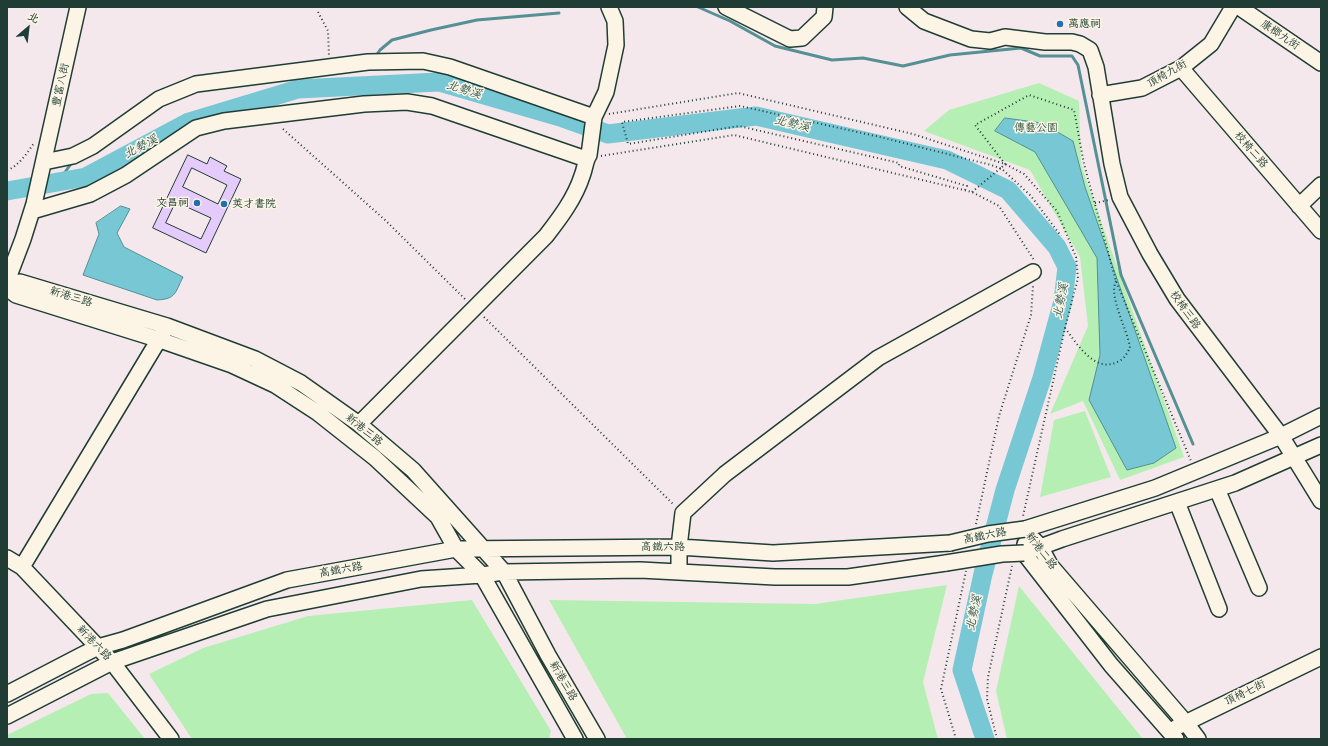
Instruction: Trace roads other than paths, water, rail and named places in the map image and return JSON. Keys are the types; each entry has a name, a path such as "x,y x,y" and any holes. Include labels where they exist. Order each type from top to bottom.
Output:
{"street":[{"name":"豐富八街","path":"33,207 78,7"},
{"path":"359,424 546,236 562,214 582,176 594,117 606,92 616,44 615,21 609,7"},
{"path":"726,7 790,38 802,38 824,17 825,7"},
{"name":"校椅三路","path":"907,7 924,21 971,39 990,41 1005,37 1044,42 1072,42 1080,44 1090,50 1096,67 1112,164 1120,197 1150,254 1177,299 1281,436 1294,458 1318,491"},
{"name":"頂椅九街","path":"1100,95 1142,88 1181,68 1210,44 1233,7"},
{"name":"康榔九街","path":"1239,7 1321,62"},
{"path":"44,162 73,156 93,146 159,99 196,84 368,62 423,60 450,67 594,117"},
{"name":"校椅二路","path":"1181,68 1321,231"},
{"path":"7,281 33,207 90,194 126,175 196,128 224,121 364,104 407,102 432,106 587,157"},
{"path":"1299,206 1321,184"},
{"path":"679,571 679,547 683,513 725,474 878,358 1033,272"},
{"name":"新港三路","path":"575,739 482,575 456,549 438,517 375,458 318,413 274,385 260,378 232,365 160,340 16,295 7,286 20,282 167,326 255,359 301,383 359,424 413,470 504,572 548,655 597,739"},
{"path":"22,567 160,340 167,326"},
{"name":"高鐵六路","path":"7,694 98,647 123,640 287,580 456,549 679,547 773,553 950,543 988,534 1025,529 1154,488 1281,436 1321,416"},
{"name":"高鐵六路","path":"7,716 112,662 268,608 421,579 504,572 640,570 775,577 848,577 1002,554 1024,553 1040,546 1235,483 1321,445"},
{"path":"1217,489 1259,588"},
{"path":"1177,502 1219,609"},
{"name":"新港二路","path":"1025,529 1040,546 1053,568 1198,739"},
{"name":"新港二路","path":"1025,529 1024,553 1111,664 1173,735"},
{"name":"新港六路","path":"7,558 22,567 112,662 171,739"},
{"name":"頂椅七街","path":"1173,735 1186,723 1199,716 1321,657"}],"water":[{"path":"1005,118 1042,123 1073,141 1085,187 1176,448 1154,463 1127,470 1089,400 1100,355 1097,258 1035,152 995,131"},
{"path":"121,206 130,209 117,233 124,247 183,277 176,291 171,297 157,300 83,275 99,234 96,223"}],"waterway":[{"path":"698,7 730,21 775,46 832,60 863,58 903,66 950,55 1021,48 1040,56 1072,56 1078,65 1121,275 1193,444"},
{"path":"375,57 380,50 392,40 431,30 477,20 559,13"},
{"name":"北勢溪","path":"7,191 86,177 189,122 298,89 439,82 563,118 608,134 756,116 947,160 1008,190 1057,247 1067,267 1063,301 1042,378 1005,490 983,574 962,670 985,739"},
{"path":"58,182 73,161"}],"place":[{"name":"萬應祠","path":"1060,24"},
{"name":"文昌祠","path":"197,203"},
{"name":"英才書院","path":"224,204"}],"park label":[{"name":"傳藝公園","path":"1036,128"}]}
